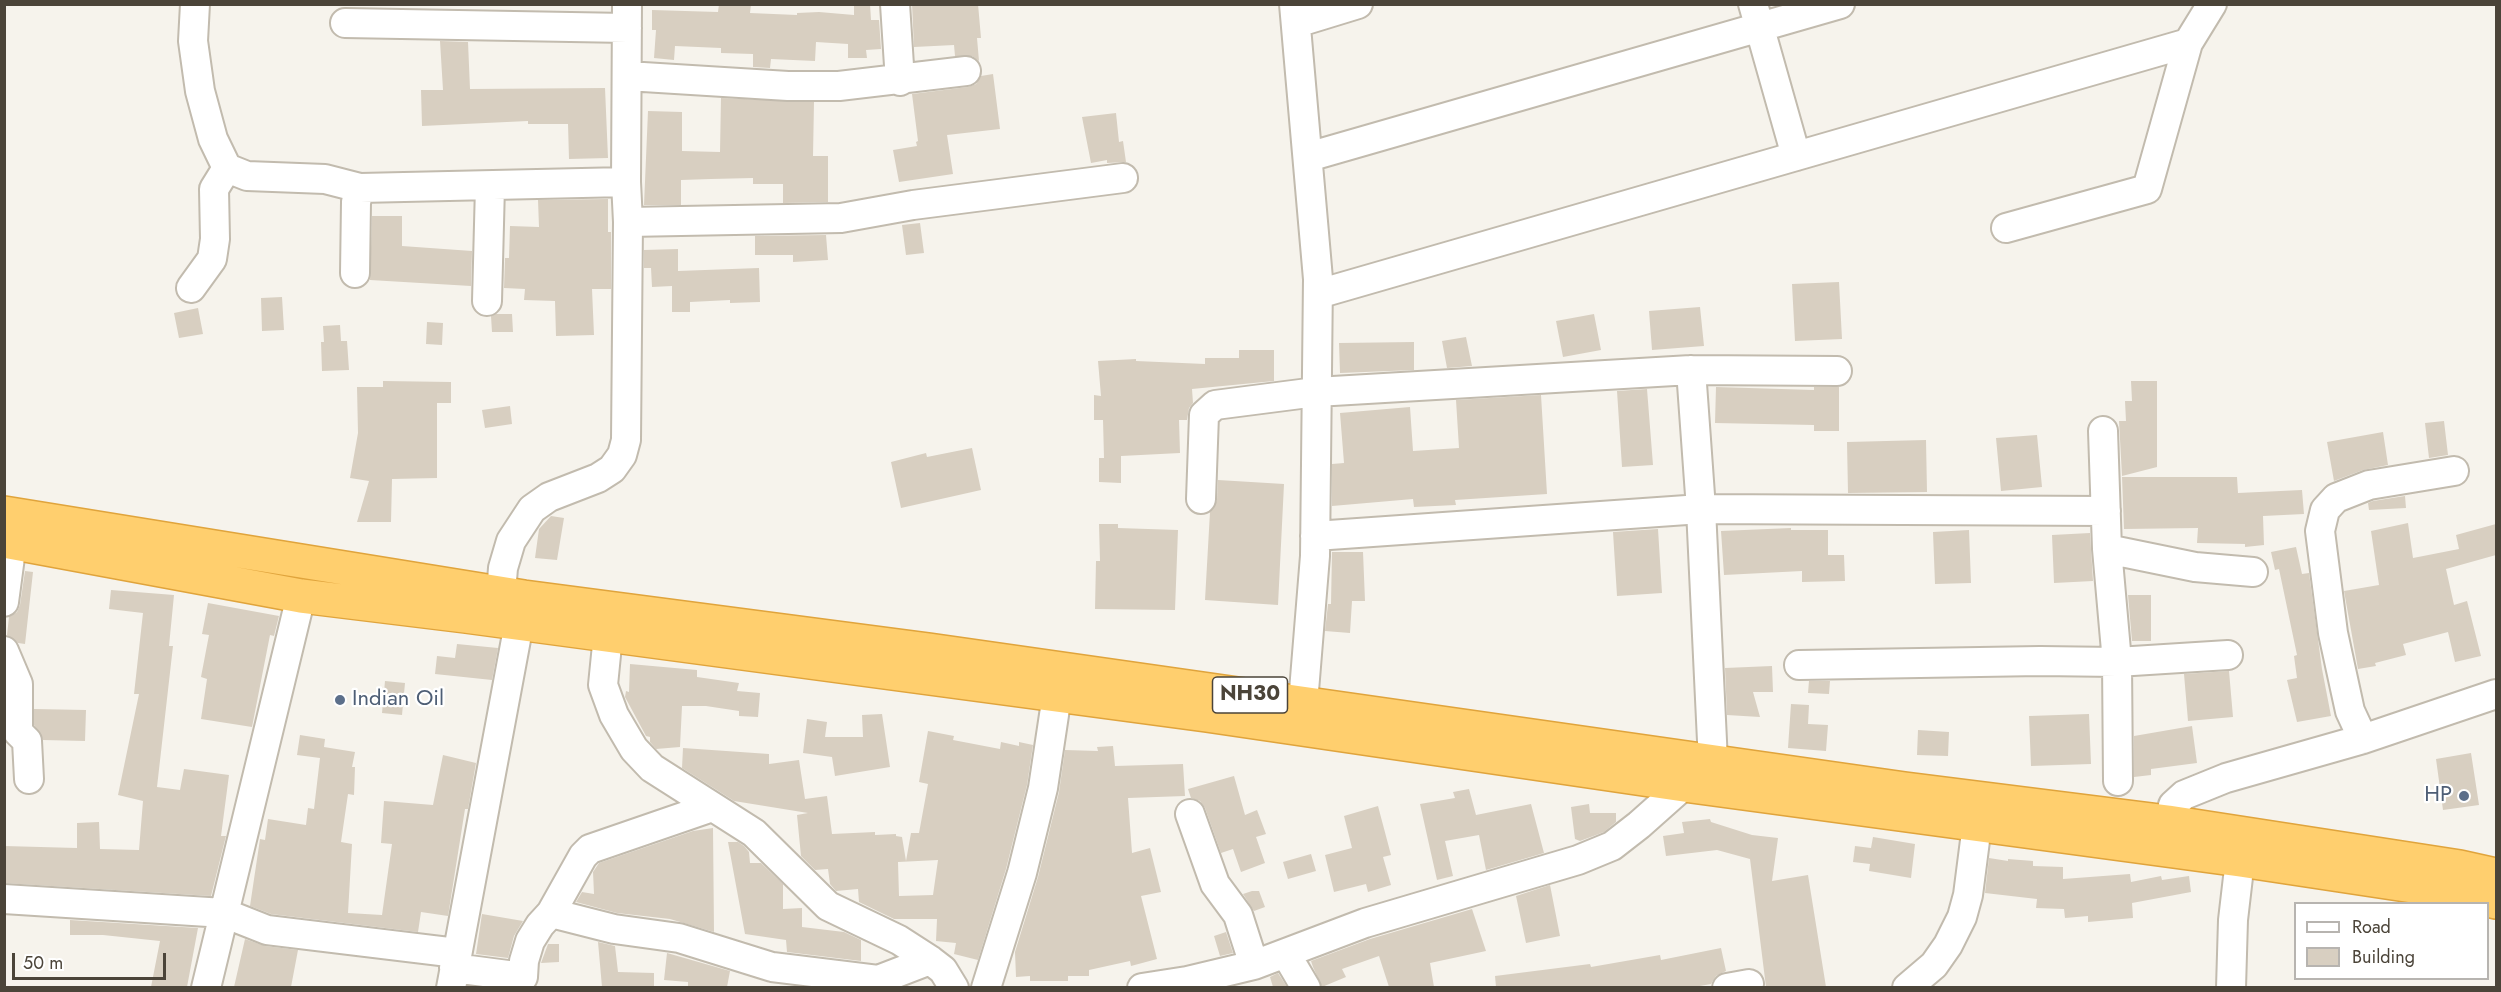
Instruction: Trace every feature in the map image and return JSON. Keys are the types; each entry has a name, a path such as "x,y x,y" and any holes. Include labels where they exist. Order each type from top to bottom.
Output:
{"highway":[{"name":"NH30","path":"7,532 514,604 929,650 1713,762 2168,836 2240,860 2459,893 2496,902"},
{"name":"NH30","path":"7,532 302,596 514,604 608,635 1056,695 1684,785 1977,825 2168,836 2460,867 2496,875"}],"street":[{"path":"195,4 193,41 200,91 213,139 227,168 247,177 326,179 360,188 626,182"},
{"path":"896,4 900,81"},
{"path":"1303,703 1315,536 1318,294 1295,14 1358,4"},
{"path":"1308,157 1756,16 1840,4"},
{"path":"2006,228 2147,189 2188,43 2212,4"},
{"path":"345,23 627,16 626,440 622,455 612,469 598,478 549,497 532,509 512,541 503,568 514,604 454,969"},
{"path":"1756,16 1796,156"},
{"path":"1318,294 2188,43"},
{"path":"627,76 829,86 900,81 966,71"},
{"path":"191,288 212,259 215,239 214,189 227,168"},
{"path":"628,222 841,218 913,205 1123,178"},
{"path":"487,301 490,186"},
{"path":"356,273 356,202 360,188"},
{"path":"1691,370 1701,509 1713,762"},
{"path":"1201,499 1204,415 1215,405 1316,392 1691,370 1836,371"},
{"path":"2103,431 2108,549 2117,662 2118,781"},
{"path":"2363,739 2350,711 2333,633 2320,531 2325,510 2336,498 2369,485 2454,471"},
{"path":"1315,536 1701,509 2106,512"},
{"path":"4,602 7,532"},
{"path":"2108,549 2195,567 2253,572"},
{"path":"206,987 302,596"},
{"path":"608,635 603,685 614,715 634,749 652,768 754,833 828,906 900,940 943,970 954,987"},
{"path":"4,651 18,684 18,732 27,741 29,779"},
{"path":"1799,665 2117,662 2228,655"},
{"path":"2168,836 2173,805 2184,795 2226,778 2363,739 2496,694"},
{"path":"986,987 1022,873 1043,788 1056,695"},
{"path":"1142,987 1152,987 1254,965 1365,923 1578,860 1612,846 1684,785"},
{"path":"4,900 224,913 267,930 454,969 523,977 524,961 531,941 540,925 551,913 583,856 590,849 712,807"},
{"path":"1190,814 1215,884 1238,915 1254,965"},
{"path":"1907,987 1934,964 1948,945 1962,917 1968,895 1977,825"},
{"path":"2231,987 2240,860"},
{"path":"551,913 614,929 679,938 772,967 878,980 930,960"},
{"path":"1286,954 1306,987"}],"building":[{"path":"719,4 751,4 750,13 797,15 797,13 819,12 854,15 854,4 870,4 871,20 879,20 881,49 866,50 867,58 848,58 848,44 816,42 815,61 771,59 770,68 753,67 753,54 721,53 721,48 675,46 674,60 654,58 656,30 652,30 652,10 718,12"},
{"path":"912,4 978,4 981,38 977,38 979,61 972,56 955,56 954,45 914,47"},
{"path":"440,41 468,42 470,89 605,88 608,158 569,159 568,124 528,124 528,121 422,126 421,90 443,90"},
{"path":"993,74 1000,129 947,135 953,174 899,182 893,150 917,146 918,141 912,94 968,87 976,84 981,76"},
{"path":"721,98 814,102 813,156 828,156 828,202 783,203 783,184 753,184 753,178 681,180 681,205 644,205 648,111 682,112 682,151 720,152"},
{"path":"1116,113 1119,142 1123,141 1126,162 1107,163 1107,160 1091,163 1082,117"},
{"path":"608,199 608,232 611,232 611,289 592,289 594,335 556,336 555,301 524,300 525,289 504,288 505,258 509,258 510,226 539,227 538,200"},
{"path":"372,216 402,216 402,246 472,251 471,286 370,280"},
{"path":"920,223 924,253 906,255 902,225"},
{"path":"826,235 828,260 793,262 793,255 755,255 755,236"},
{"path":"678,249 678,271 759,268 760,302 730,303 730,300 690,302 690,312 672,312 672,286 652,287 651,268 644,268 644,250"},
{"path":"1839,282 1842,339 1795,341 1792,284"},
{"path":"282,297 284,330 262,331 261,298"},
{"path":"1700,307 1704,346 1652,350 1649,311"},
{"path":"198,308 203,334 179,338 174,313"},
{"path":"512,314 513,332 492,332 491,316"},
{"path":"1594,314 1601,350 1563,357 1556,321"},
{"path":"427,322 443,323 442,345 426,344"},
{"path":"340,325 341,341 347,341 349,370 322,371 323,326"},
{"path":"1466,337 1472,366 1447,368 1442,341"},
{"path":"1414,342 1414,370 1340,373 1339,343"},
{"path":"1239,350 1274,350 1274,381 1192,389 1193,403 1189,408 1187,420 1179,420 1180,453 1121,456 1121,483 1099,482 1099,458 1104,458 1103,420 1094,420 1094,395 1101,396 1098,361 1136,359 1136,361 1205,364 1205,358 1239,358"},
{"path":"383,381 451,382 451,403 437,403 437,478 392,479 391,522 357,522 369,481 350,478 358,433 357,387 383,387"},
{"path":"2131,381 2157,381 2157,467 2122,476 2119,421 2126,421 2125,401 2132,401"},
{"path":"1716,387 1814,390 1814,387 1839,387 1839,431 1814,431 1814,425 1715,423"},
{"path":"1647,389 1653,465 1622,467 1617,391"},
{"path":"1541,395 1547,494 1455,500 1456,505 1414,507 1413,499 1332,506 1332,464 1344,463 1340,413 1410,407 1413,451 1459,448 1456,400"},
{"path":"510,406 512,424 485,428 482,410"},
{"path":"2444,421 2448,455 2429,458 2425,423"},
{"path":"2383,432 2388,465 2363,470 2334,481 2327,442"},
{"path":"2037,435 2042,487 2001,491 1996,438"},
{"path":"1926,440 1927,492 1848,493 1847,442"},
{"path":"972,448 981,490 901,508 891,462 926,453 927,457"},
{"path":"2122,477 2237,477 2238,493 2302,490 2304,514 2263,516 2264,545 2245,547 2245,544 2197,543 2198,528 2124,529"},
{"path":"1218,480 1284,484 1278,605 1205,600 1210,512 1217,500"},
{"path":"2405,496 2406,508 2369,510 2368,503 2373,501"},
{"path":"551,516 564,518 557,560 535,558 539,529"},
{"path":"2408,523 2413,558 2459,549 2456,535 2496,524 2496,555 2446,569 2454,605 2467,601 2481,656 2455,662 2448,632 2403,644 2406,655 2375,663 2376,666 2358,669 2344,591 2379,585 2371,531"},
{"path":"1099,524 1118,524 1118,528 1178,530 1175,610 1095,609 1096,561 1100,561"},
{"path":"1791,528 1791,530 1828,530 1828,555 1844,555 1845,581 1802,582 1802,571 1724,575 1721,531"},
{"path":"1658,529 1662,593 1617,596 1613,532"},
{"path":"1969,530 1971,583 1935,584 1933,532"},
{"path":"2090,533 2093,581 2054,583 2052,535"},
{"path":"2296,547 2302,574 2309,573 2331,716 2297,722 2287,680 2297,678 2294,656 2297,655 2279,569 2275,570 2271,552"},
{"path":"1332,552 1363,552 1365,601 1352,601 1350,633 1325,631 1328,604 1331,604"},
{"path":"25,571 33,572 25,644 18,643 7,635 9,617 17,612 20,605"},
{"path":"111,590 174,595 169,646 173,646 157,787 180,790 184,769 229,775 221,836 226,836 211,896 4,883 4,846 77,848 77,823 99,822 100,849 139,850 143,801 118,795 139,694 134,694 143,613 109,609"},
{"path":"2128,595 2151,595 2151,641 2132,641"},
{"path":"208,603 279,616 274,636 270,635 252,727 201,719 207,679 201,677 209,635 202,634"},
{"path":"457,644 498,648 492,680 435,674 437,656 455,658"},
{"path":"630,664 697,670 697,677 739,683 737,691 760,693 758,717 739,716 739,711 706,706 682,706 680,747 656,749 650,742 650,737 646,736 625,697 626,691 629,692"},
{"path":"1772,666 1773,692 1753,692 1760,717 1727,715 1725,668"},
{"path":"2229,671 2233,717 2188,721 2184,674"},
{"path":"385,681 405,683 402,715 382,713"},
{"path":"1809,681 1830,681 1829,694 1808,693"},
{"path":"1791,704 1809,705 1808,724 1828,725 1826,751 1788,748"},
{"path":"34,709 86,710 85,741 43,740 34,725"},
{"path":"882,714 890,767 835,776 832,757 803,753 807,719 827,722 825,737 863,737 862,715"},
{"path":"2089,714 2091,764 2031,766 2029,716"},
{"path":"2192,726 2197,763 2151,769 2151,775 2134,777 2134,736"},
{"path":"1918,730 1949,732 1948,756 1917,755"},
{"path":"928,731 954,736 953,740 1000,749 1001,742 1019,746 1019,742 1033,745 1027,785 1006,869 978,960 954,954 956,943 936,941 937,919 894,919 859,902 858,889 836,891 830,884 828,869 815,870 801,856 797,815 808,813 734,801 682,768 683,748 769,754 769,764 799,760 805,799 827,796 832,834 875,832 875,835 896,834 902,837 906,861 911,833 919,833 928,784 919,782","holes":["938,860 933,895 899,896 898,862"]},
{"path":"300,735 325,739 324,747 355,752 352,767 355,767 354,795 348,794 341,842 352,844 348,913 382,915 392,844 381,843 384,801 433,805 443,755 476,763 468,809 465,809 448,916 421,912 418,932 271,914 250,906 260,839 265,840 268,819 306,825 308,808 314,809 320,758 297,755"},
{"path":"1113,746 1115,766 1183,764 1185,796 1128,798 1132,853 1150,848 1161,892 1141,896 1157,959 1131,966 1130,961 1089,970 1089,976 1068,976 1068,981 1030,981 1030,976 1016,977 1015,952 1038,877 1059,792 1065,750 1098,751 1097,747"},
{"path":"2471,753 2479,805 2443,810 2436,759"},
{"path":"1234,776 1245,815 1257,810 1266,834 1256,837 1265,863 1241,872 1233,849 1221,853 1205,808 1200,801 1191,798 1188,789"},
{"path":"1469,789 1476,815 1531,804 1544,853 1486,870 1479,835 1445,841 1453,876 1437,880 1420,804 1455,798 1453,792"},
{"path":"1589,804 1590,813 1616,813 1616,822 1604,832 1580,841 1575,839 1571,807"},
{"path":"1378,806 1391,855 1383,857 1391,885 1368,892 1366,884 1334,892 1325,855 1352,848 1344,816"},
{"path":"1710,819 1711,822 1752,835 1778,838 1772,881 1808,875 1826,987 1766,987 1750,859 1717,850 1666,856 1663,836 1684,833 1682,822"},
{"path":"713,828 714,932 670,919 617,913 576,902 582,892 594,894 593,872 599,863 693,831"},
{"path":"1873,837 1915,844 1911,878 1869,871 1870,864 1853,862 1855,846 1871,848"},
{"path":"728,842 738,842 744,846 749,852 750,863 761,863 783,884 783,909 802,908 802,927 844,932 861,940 861,961 787,952 786,940 745,934"},
{"path":"1311,854 1316,871 1288,879 1283,862"},
{"path":"1989,858 2033,861 2033,866 2063,867 2063,879 2130,874 2131,882 2161,876 2162,880 2189,876 2191,892 2132,903 2133,918 2088,922 2088,916 2065,918 2064,909 2036,908 2037,899 1985,893"},
{"path":"1550,885 1560,936 1526,943 1516,896"},
{"path":"1259,891 1265,907 1254,911 1243,894"},
{"path":"1472,909 1486,951 1430,963 1434,987 1389,987 1379,956 1342,969 1346,977 1322,987 1313,967 1311,961 1370,939"},
{"path":"482,914 523,921 514,936 508,958 476,954"},
{"path":"70,920 198,928 187,987 151,987 160,941 103,935 70,935"},
{"path":"1226,932 1233,953 1220,956 1214,936"},
{"path":"245,939 265,946 298,950 291,987 234,987"},
{"path":"598,942 615,946 618,972 654,973 654,987 602,987"},
{"path":"548,944 559,944 559,962 541,963"},
{"path":"1721,948 1726,971 1716,976 1711,984 1694,987 1496,987 1495,976 1590,964 1591,967 1660,955 1661,960"},
{"path":"667,953 730,971 727,987 688,987 688,982 664,980"},
{"path":"1278,973 1287,987 1273,987 1270,977"}],"place":[{"name":"Indian Oil","path":"340,700"},
{"name":"HP","path":"2464,796"}]}
